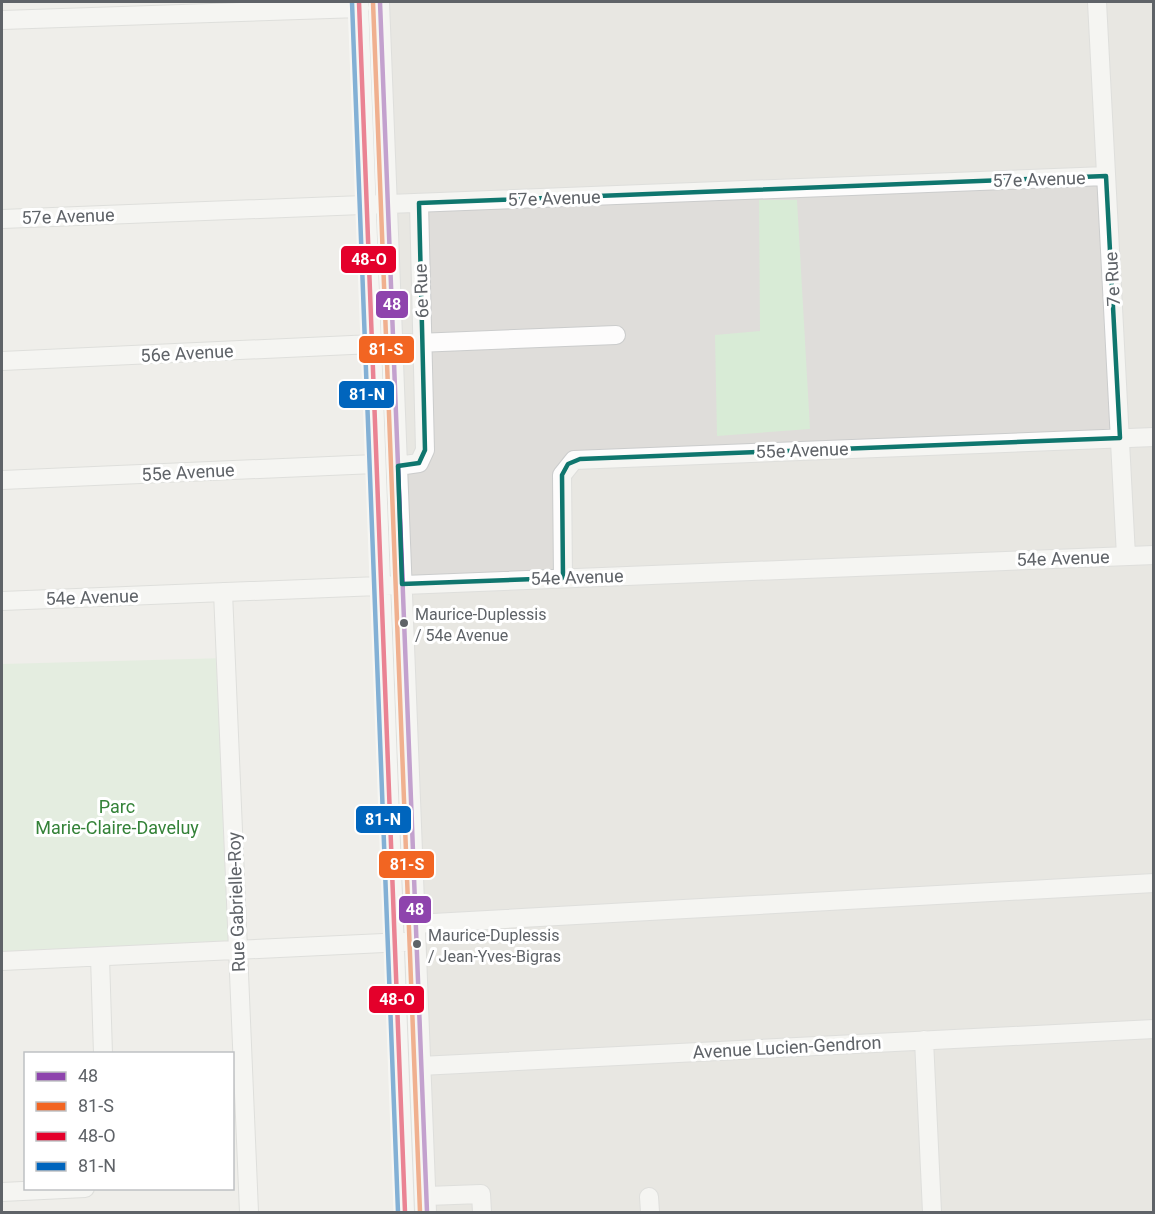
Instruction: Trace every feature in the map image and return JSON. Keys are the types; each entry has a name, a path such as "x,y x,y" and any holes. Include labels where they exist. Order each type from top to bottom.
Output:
{"street":[{"path":"380,2 427,1204 481,1194 482,1212"},
{"name":"7e Rue","path":"1097,2 1126,556"},
{"path":"2,20 359,5 405,1212"},
{"name":"57e Avenue","path":"2,219 1106,176"},
{"name":"6e Rue","path":"398,466 418,463 425,450 419,203"},
{"path":"392,344 616,335"},
{"name":"56e Avenue","path":"2,361 373,344"},
{"name":"55e Avenue","path":"563,578 562,475 574,460 1154,437"},
{"name":"55e Avenue","path":"2,480 375,464"},
{"name":"54e Avenue","path":"2,601 1154,555"},
{"name":"Rue Gabrielle-Roy","path":"224,592 249,1212"},
{"path":"2,961 394,943 415,932 1154,884"},
{"path":"100,957 103,1052"},
{"name":"Avenue Lucien-Gendron","path":"420,1066 1154,1029"},
{"path":"924,1040 932,1212"},
{"path":"2,1192 44,1190"}],"highlighted area":[{"path":"1106,176 1120,438 580,459 568,464 562,475 563,578 402,584 398,466 419,463 425,450 419,203"}],"shaded area":[{"path":"383,2 1153,2 1153,1212 435,1212"}],"green space":[{"path":"759,200 797,200 810,429 717,436 715,335 760,331"},
{"name":"Parc Marie-Claire-Daveluy","path":"227,658 237,949 2,960 2,664"}],"transit line":[{"name":"81-N","path":"352,2 398,1212"},
{"name":"48-O","path":"359,2 405,1212"},
{"name":"81-S","path":"373,2 420,1212"},
{"name":"48","path":"380,2 427,1212"}],"place":[{"name":"Maurice-Duplessis / 54e Avenue","path":"404,623"},
{"name":"Maurice-Duplessis / Jean-Yves-Bigras","path":"417,944"}]}
